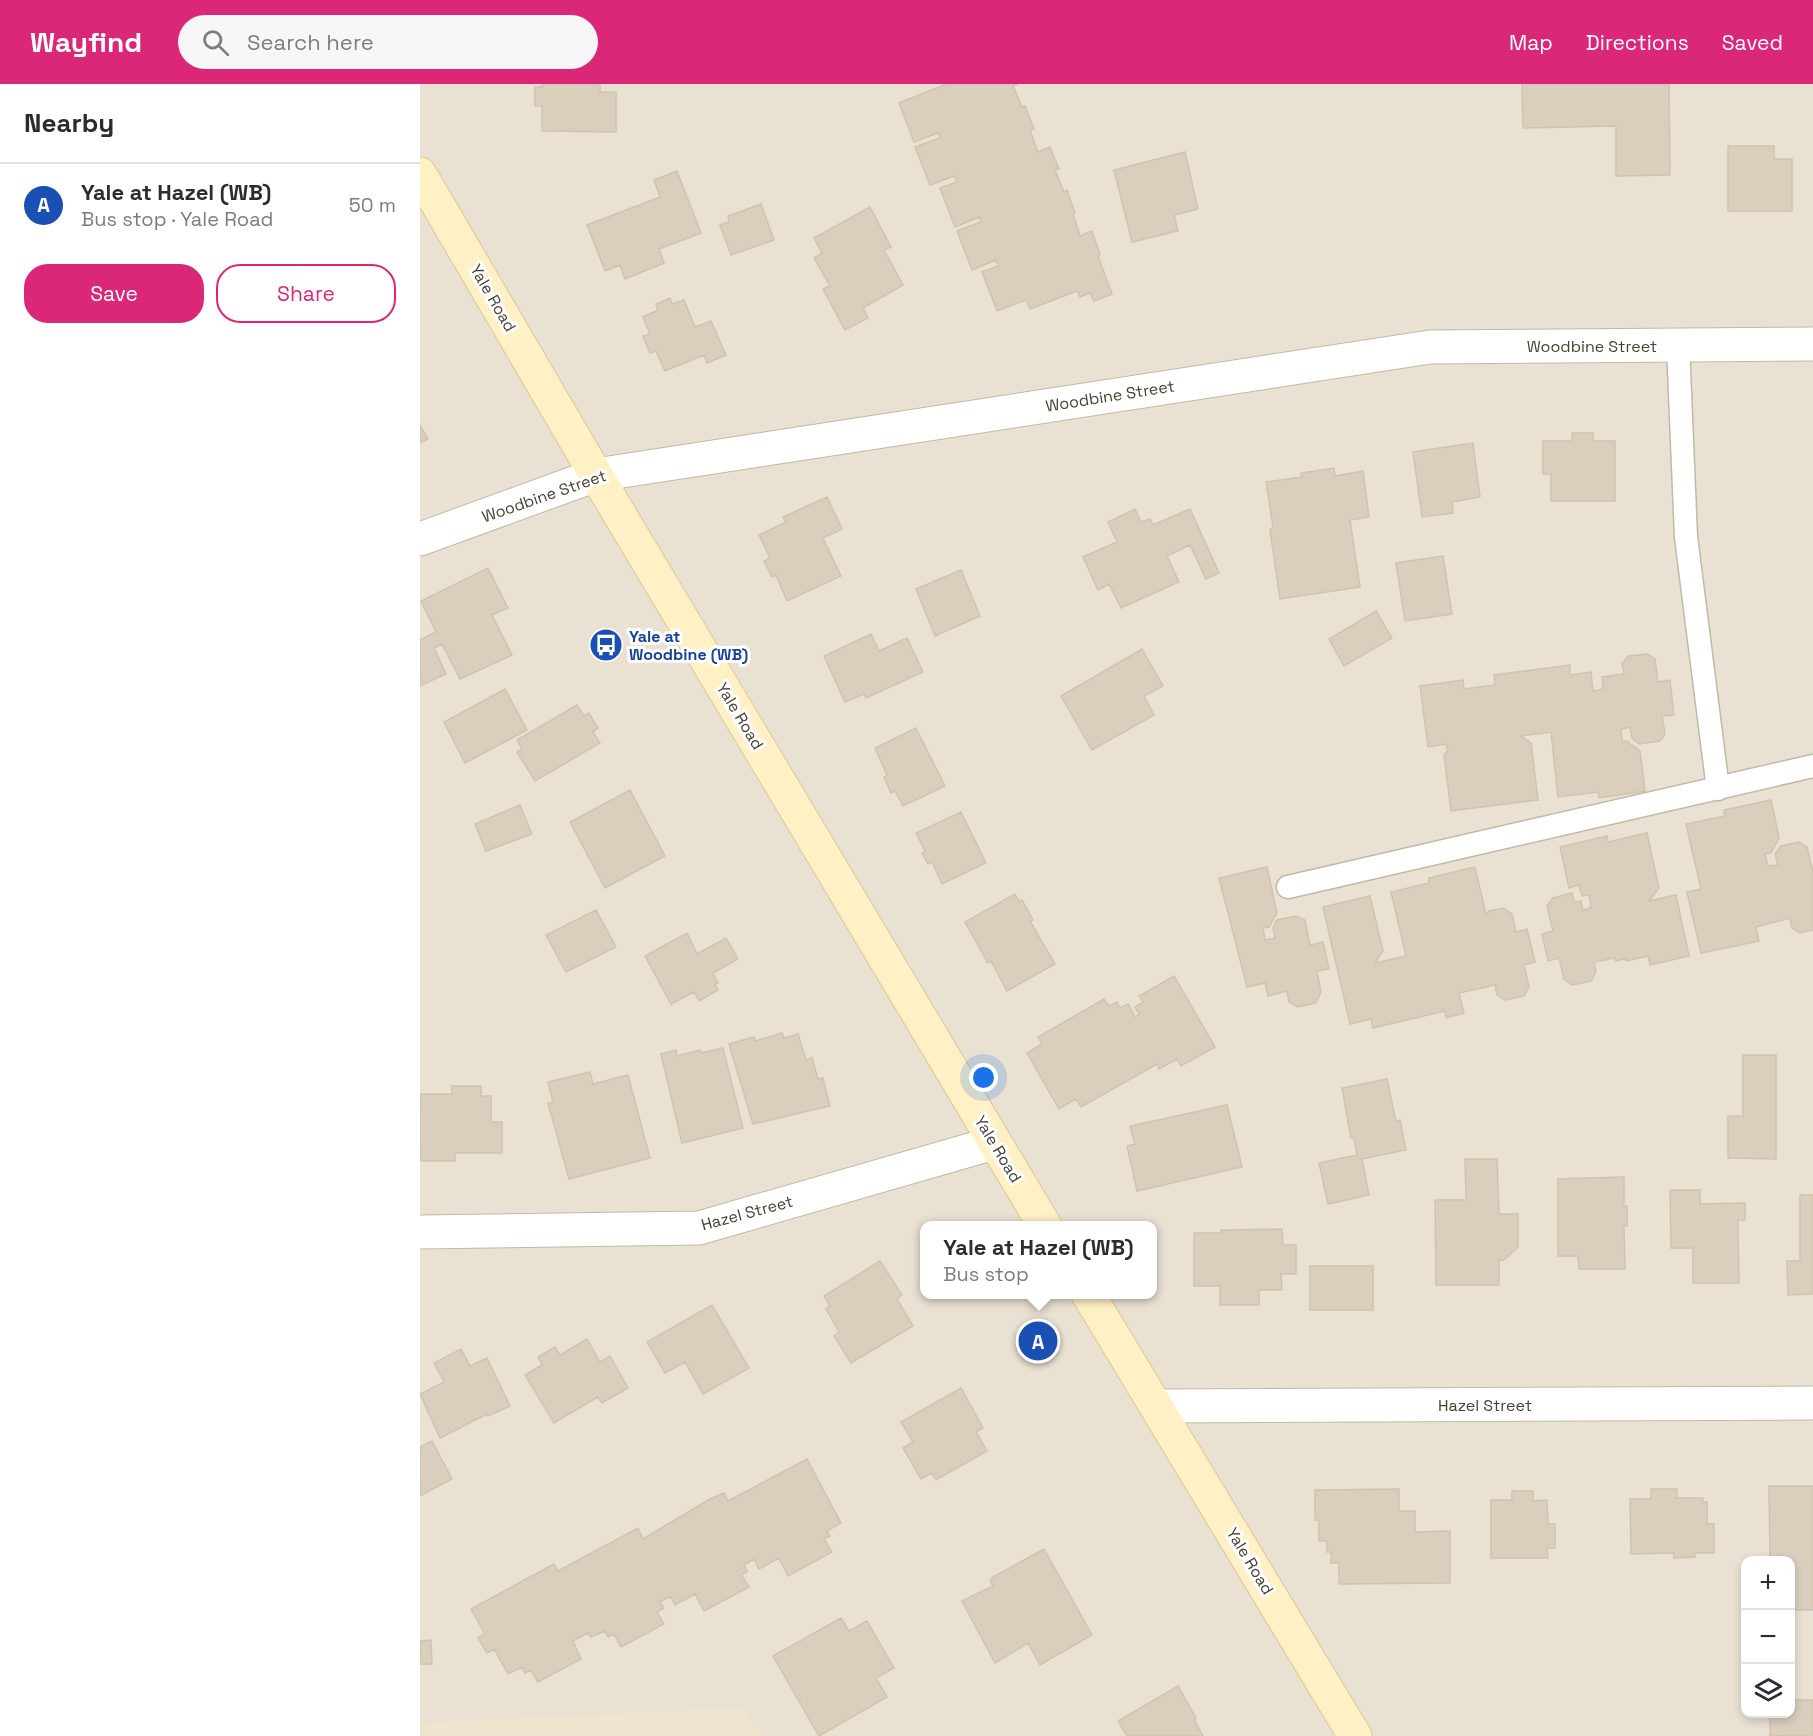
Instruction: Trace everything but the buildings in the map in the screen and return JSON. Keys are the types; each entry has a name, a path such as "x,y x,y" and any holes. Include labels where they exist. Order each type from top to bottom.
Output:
{"main road":[{"name":"Yale Road","path":"420,174 1042,1221"},
{"name":"Yale Road","path":"1091,1299 1355,1736"}],"street":[{"name":"Woodbine Street","path":"420,539 597,475 1430,347 1813,344"},
{"name":"Hazel Street","path":"420,1232 699,1228 994,1143"},
{"name":"Hazel Street","path":"1157,1407 1813,1403"}],"lane":[{"path":"1678,345 1686,537 1718,789"},
{"path":"1288,887 1813,766"}],"shaded area":[{"path":"420,84 1813,84 1813,1736 420,1736"},
{"path":"743,1708 761,1736 420,1736 420,1723"}],"place":[{"name":"Yale at Woodbine (WB)","path":"606,645"},
{"name":"Yale at Hazel (WB)","path":"1038,1341"}]}
